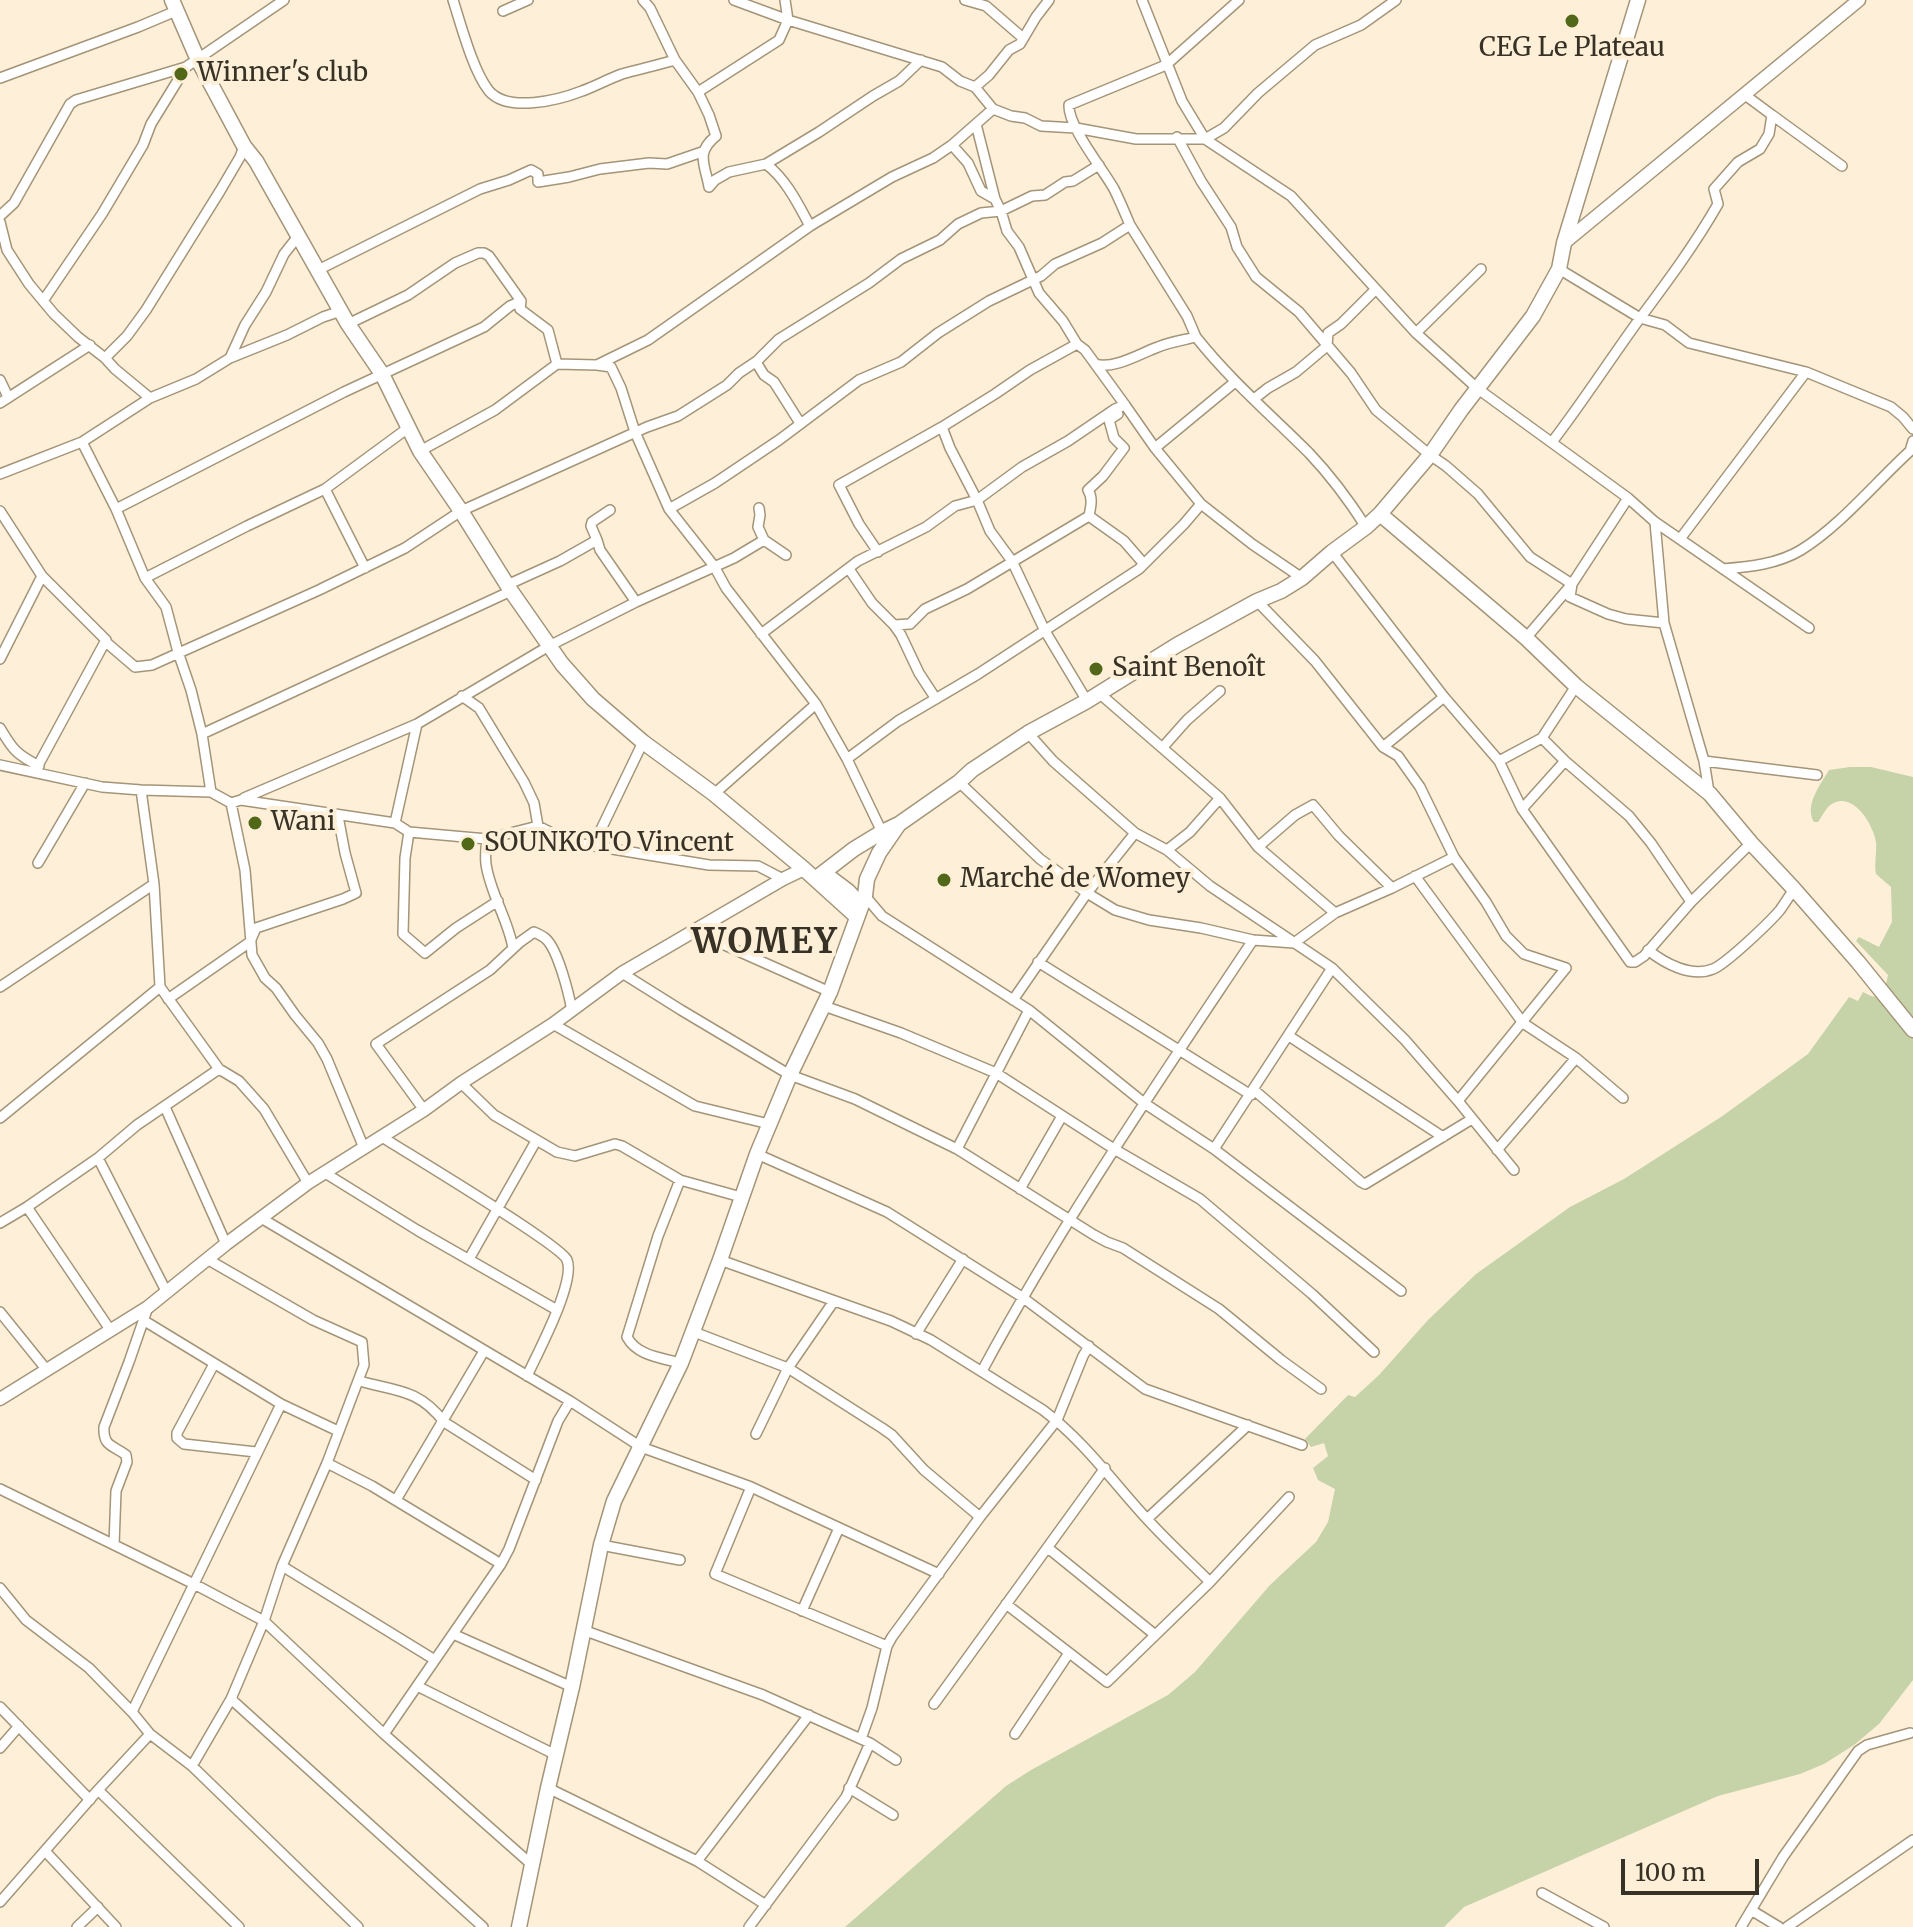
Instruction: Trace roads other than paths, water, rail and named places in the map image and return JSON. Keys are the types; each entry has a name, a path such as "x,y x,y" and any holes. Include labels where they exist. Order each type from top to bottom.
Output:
{"main road":[{"path":"815,874 899,824 1028,733 1177,645 1302,578 1380,514 1430,455 1533,316 1559,269 1564,243 1638,0"},
{"path":"174,5 192,63 256,161 344,317 382,374 420,451 562,664 593,699 643,742 815,874 848,891 861,906"},
{"path":"1380,514 1526,638 1576,686 1710,794 1858,962 1913,1030"},
{"path":"519,1927 601,1545 614,1501 681,1363 769,1124 827,999 861,906 867,879 879,853 899,824"}],"street":[{"path":"0,216 14,203 70,104 192,63 284,0"},
{"path":"453,0 472,57 488,90 509,103 524,104 580,92 620,75 675,60"},
{"path":"503,11 528,0"},
{"path":"643,0 709,115 716,136 702,152 709,187 729,172 766,164 899,81 921,60"},
{"path":"734,0 788,20 942,67 960,81 975,87 993,109 1011,116 1025,118 1041,126 1076,128 1136,139 1205,139 1224,128 1258,93 1315,45 1361,25 1396,0"},
{"path":"698,92 779,40 788,20 785,0"},
{"path":"965,0 986,6 1023,38"},
{"path":"975,87 1009,50 1020,44 1049,0"},
{"path":"1142,0 1182,101 1205,139 1291,196 1416,333 1478,389 1628,498 1655,522 1809,628"},
{"path":"1239,0 1166,65 1069,105 1069,113 1114,189 1130,225 1187,316 1196,337 1235,382 1312,456 1366,527"},
{"path":"1564,243 1859,0"},
{"path":"0,78 138,27 174,5"},
{"path":"43,301 102,214 143,145 151,124 192,63"},
{"path":"1745,95 1842,166"},
{"path":"597,365 648,340 810,226 892,177 933,158 993,109"},
{"path":"1552,442 1695,244 1718,204 1714,189 1738,162 1760,149 1769,134 1772,115"},
{"path":"976,124 995,199 1007,231 1019,247 1039,293 1201,504 1302,578"},
{"path":"1177,137 1231,227 1237,247 1256,277 1299,312 1351,373 1376,410 1478,494 1530,557 1572,584"},
{"path":"952,145 968,163 981,191 995,199"},
{"path":"105,358 127,336 146,310 220,191 244,146"},
{"path":"318,270 480,189 531,170 538,174 538,182 600,169 667,164 702,152"},
{"path":"766,164 775,170 810,226"},
{"path":"0,511 42,576 107,643 135,667 152,665 365,568 405,548 461,511 635,432 678,416 727,385 779,339 869,283 901,259 940,240 958,224 981,213 1001,211 1032,196 1045,195 1099,165"},
{"path":"0,222 7,250 43,301 78,337 150,398"},
{"path":"669,509 779,440 859,380 901,362 938,333 989,301 1055,264 1102,243 1130,225"},
{"path":"230,358 284,254 299,235"},
{"path":"0,474 82,442 150,398 196,379 230,358 323,317 344,317 408,295 455,263 478,253 489,256 521,301 520,309 548,330 557,364"},
{"path":"1416,333 1481,269"},
{"path":"1559,269 1640,318 1665,325 1689,343 1806,372 1891,407 1913,429"},
{"path":"1254,399 1296,372 1327,346 1328,333 1376,289"},
{"path":"116,509 344,392 484,327 521,301"},
{"path":"1095,364 1103,367 1140,356 1157,347 1196,337"},
{"path":"878,552 839,485 942,427 1030,370 1077,344"},
{"path":"0,380 4,400 90,345"},
{"path":"756,362 764,375 774,382 800,423"},
{"path":"420,451 495,410 557,364 611,367 669,509 816,704 882,832"},
{"path":"1680,539 1806,372"},
{"path":"1155,448 1235,382"},
{"path":"761,634 858,561 926,527 955,506 977,500 1022,467 1115,409 1126,406"},
{"path":"894,625 910,624 925,609 967,589 1089,516 1092,503 1088,490 1124,448 1114,438 1109,420 1126,406"},
{"path":"942,427 990,531 1012,561 1045,631 1093,697 1163,747 1220,798 1258,847 1335,913"},
{"path":"145,578 325,489 408,428"},
{"path":"1723,569 1760,565 1799,551 1837,522 1910,451 1913,441"},
{"path":"82,442 116,509 145,578 166,607 202,734 211,792"},
{"path":"325,489 365,568"},
{"path":"1526,638 1572,584 1628,498"},
{"path":"847,759 898,721 1139,569 1201,504"},
{"path":"759,508 758,527 764,540 786,555"},
{"path":"610,510 591,524 600,550 636,602"},
{"path":"1089,516 1124,541 1144,564"},
{"path":"1655,522 1664,623 1704,761 1710,794"},
{"path":"202,734 509,588 597,540"},
{"path":"236,802 417,724 549,646 734,558 764,540"},
{"path":"1332,552 1444,697 1499,761 1522,809 1630,962 1635,962 1648,950 1751,843"},
{"path":"849,569 872,603 894,625 936,699"},
{"path":"0,659 42,576"},
{"path":"1572,584 1570,597 1608,614 1664,623"},
{"path":"1257,601 1315,661 1383,747 1398,756 1420,787 1454,857 1515,948 1566,968 1458,1101"},
{"path":"37,769 106,640"},
{"path":"1499,761 1542,738 1576,686"},
{"path":"1163,747 1187,720 1220,691"},
{"path":"462,696 479,708 524,782 534,803 538,826"},
{"path":"1383,747 1444,697"},
{"path":"714,794 816,704"},
{"path":"395,823 417,724"},
{"path":"0,728 12,748 37,769"},
{"path":"1028,733 1053,761 1135,833 1167,850 1210,886 1332,968 1405,1040 1514,1170"},
{"path":"1542,738 1629,816 1691,902"},
{"path":"593,846 643,742"},
{"path":"1522,809 1565,761"},
{"path":"1704,761 1817,775"},
{"path":"0,765 37,769 85,783 141,790 211,792 236,802 395,823 409,832 487,839 538,826 570,842 709,865 758,866 783,879"},
{"path":"959,782 1040,859 1115,910 1149,920 1253,940 1294,943 1335,913 1454,857"},
{"path":"38,863 85,783"},
{"path":"141,790 154,884 160,987 219,1069 239,1081 264,1109 308,1183"},
{"path":"1167,850 1190,832 1220,798"},
{"path":"236,802 252,955 265,978 323,1051 364,1148"},
{"path":"1258,847 1295,815 1313,805 1339,836 1392,888"},
{"path":"168,999 250,942 256,928 356,893 338,816"},
{"path":"409,832 405,858 403,934 425,953 498,901"},
{"path":"1013,1000 1087,893 1135,833"},
{"path":"487,839 486,863 513,948"},
{"path":"0,1399 46,1369 145,1314 166,1291 308,1183 553,1024 622,973 783,879 815,874"},
{"path":"1415,876 1523,1023 1576,1058 1623,1098"},
{"path":"0,987 154,884"},
{"path":"1648,950 1661,961 1682,969 1713,969 1779,911 1794,889"},
{"path":"861,906 882,916 1029,1010 1144,1103 1214,1149 1401,1291"},
{"path":"693,931 827,999 996,1073 1114,1149 1200,1199 1312,1294 1374,1352"},
{"path":"424,1110 376,1044 490,970 534,932 547,939 567,987 572,1011"},
{"path":"982,1371 1022,1297 1114,1149 1253,940"},
{"path":"1038,962 1252,1092 1365,1184 1472,1119"},
{"path":"1214,1149 1332,968"},
{"path":"622,973 790,1075 855,1099 957,1149 1219,1309 1321,1389"},
{"path":"0,1118 160,987"},
{"path":"957,1149 1029,1010"},
{"path":"553,1024 695,1106 769,1124"},
{"path":"1289,1036 1443,1137"},
{"path":"1497,1150 1576,1058"},
{"path":"0,1223 98,1158 137,1125 219,1069"},
{"path":"461,1083 494,1115 557,1152 575,1156 615,1144 680,1180 741,1197"},
{"path":"165,1107 226,1244"},
{"path":"1020,1189 1062,1116"},
{"path":"382,1137 559,1251 567,1260 568,1274 557,1310 527,1376"},
{"path":"469,1259 536,1141"},
{"path":"757,1154 887,1212 1022,1297 1145,1389 1302,1445"},
{"path":"98,1158 166,1291"},
{"path":"325,1173 557,1310"},
{"path":"680,1180 658,1236 627,1337 641,1351 681,1363"},
{"path":"27,1207 111,1331"},
{"path":"261,1218 570,1401 641,1447 751,1487 939,1574"},
{"path":"192,1766 231,1699 364,1365 362,1342 313,1320 207,1259"},
{"path":"916,1334 963,1259"},
{"path":"720,1260 891,1321 931,1340 1057,1420 1105,1468 1147,1519 1210,1582"},
{"path":"756,1434 788,1368 834,1301"},
{"path":"0,1312 46,1369"},
{"path":"145,1314 214,1364 281,1404 338,1431"},
{"path":"114,1545 116,1491 127,1462 126,1455 106,1442 104,1427 145,1314"},
{"path":"694,1332 788,1368 892,1435 924,1470 980,1517"},
{"path":"749,1927 846,1797 865,1741 887,1646 980,1517 1057,1420 1089,1346"},
{"path":"396,1500 484,1351"},
{"path":"214,1364 177,1438 184,1444 256,1452"},
{"path":"359,1381 402,1390 422,1400 444,1422 536,1480"},
{"path":"384,1734 501,1564 558,1421 570,1401"},
{"path":"132,1712 281,1404"},
{"path":"1147,1519 1248,1425"},
{"path":"327,1463 396,1500 501,1564"},
{"path":"934,1704 1105,1468"},
{"path":"751,1487 715,1574 887,1646"},
{"path":"0,1489 264,1621 384,1734 531,1864"},
{"path":"1006,1604 1107,1682 1210,1582 1289,1497"},
{"path":"802,1611 839,1528"},
{"path":"601,1545 680,1560"},
{"path":"1048,1548 1154,1634"},
{"path":"282,1566 435,1660"},
{"path":"0,1588 26,1620 89,1668 150,1734 192,1766 358,1927"},
{"path":"583,1630 763,1695 865,1741 896,1760"},
{"path":"453,1634 572,1687"},
{"path":"1015,1734 1069,1653"},
{"path":"417,1686 556,1755"},
{"path":"231,1699 483,1927"},
{"path":"0,1707 90,1800"},
{"path":"697,1861 809,1715"},
{"path":"0,1748 19,1726"},
{"path":"1741,1927 1783,1857 1858,1751 1867,1745 1910,1733"},
{"path":"0,1902 150,1734"},
{"path":"548,1788 697,1861 766,1905"},
{"path":"849,1788 893,1815"},
{"path":"98,1790 239,1927"},
{"path":"1787,1927 1913,1840"},
{"path":"45,1851 116,1927"},
{"path":"1542,1893 1604,1927"},
{"path":"77,1927 98,1907"},
{"path":"1751,1910 1779,1927"}],"place":[{"name":"CEG Le Plateau","path":"1572,21"},
{"name":"Winner's club","path":"181,74"},
{"name":"Saint Benoît","path":"1096,669"},
{"name":"Wani","path":"255,823"},
{"name":"SOUNKOTO Vincent","path":"468,844"},
{"name":"Marché de Womey","path":"944,880"}],"district":[{"name":"WOMEY","path":"765,943"}]}
